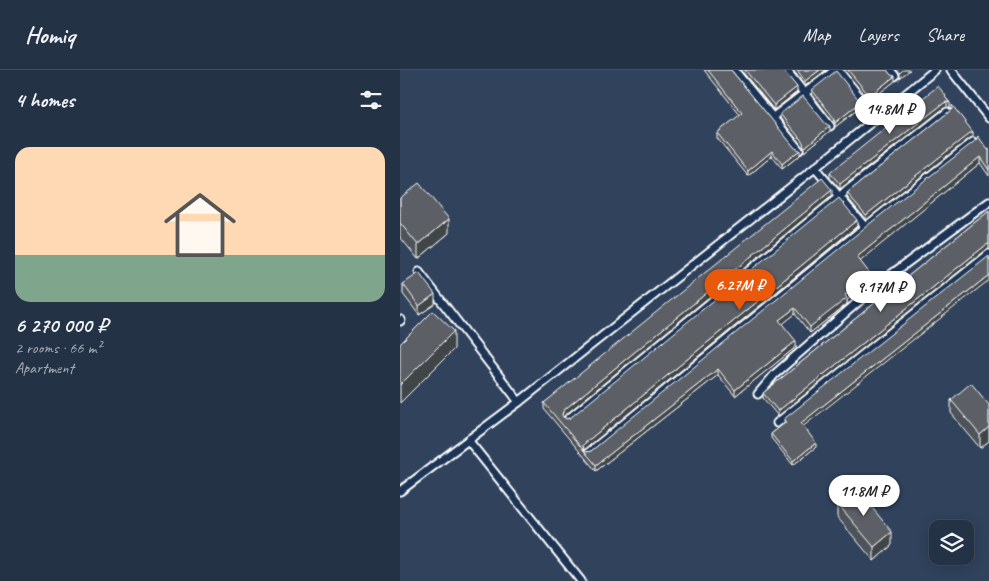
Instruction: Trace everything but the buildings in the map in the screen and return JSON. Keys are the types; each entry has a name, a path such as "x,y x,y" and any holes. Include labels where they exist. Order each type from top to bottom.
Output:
{"lane":[{"path":"734,70 799,150"},
{"path":"786,70 830,126"},
{"path":"772,118 837,70 862,101"},
{"path":"400,491 519,402 815,168 935,70"},
{"path":"951,70 989,118"},
{"path":"567,420 840,196 948,112"},
{"path":"588,453 865,227 973,142"},
{"path":"815,168 865,227"},
{"path":"758,394 775,374 881,282 989,202"},
{"path":"777,423 989,254"},
{"path":"419,272 519,402"},
{"path":"468,440 581,581"}]}
